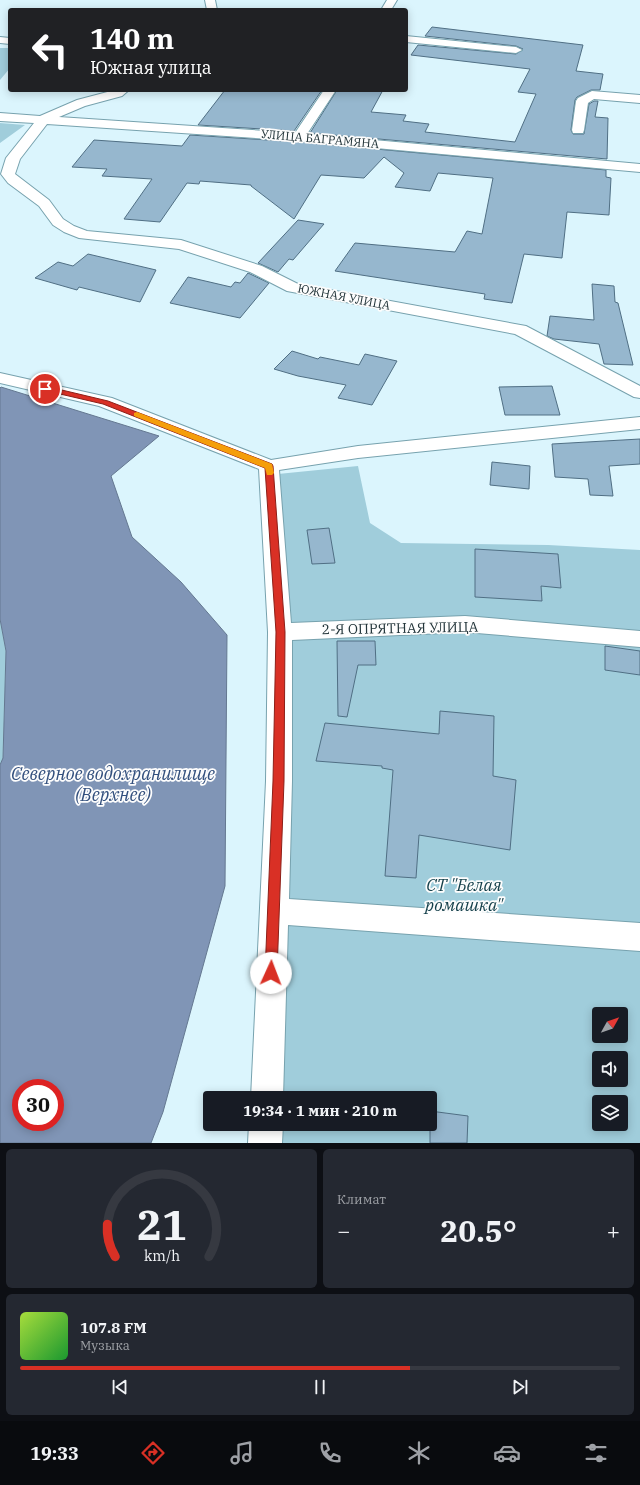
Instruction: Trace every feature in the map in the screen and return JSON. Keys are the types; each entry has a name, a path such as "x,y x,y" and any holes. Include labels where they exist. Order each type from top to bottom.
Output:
{"street":[{"path":"408,38 516,50"},
{"path":"44,120 82,103 120,92"},
{"path":"298,137 329,92"},
{"path":"578,130 582,101 592,95 640,99"},
{"name":"УЛИЦА БАГРАМЯНА","path":"0,117 298,137 640,168"},
{"name":"ЮЖНАЯ УЛИЦА","path":"44,120 13,158 8,174 13,180 44,203 58,222 69,229 84,235 181,245 256,269 293,288 520,330 640,393"},
{"path":"0,378 106,402 269,466 358,452 640,423"},
{"path":"267,1091 279,781 280,632 269,466"},
{"name":"2-Я ОПРЯТНАЯ УЛИЦА","path":"280,632 465,624 640,639"},
{"path":"273,911 640,937"},
{"path":"265,1143 266,1131"}],"green space":[{"path":"0,48 8,48 8,70 0,80"},
{"path":"0,123 25,125 0,143"},
{"name":"СТ \"Белая ромашка\"","path":"358,466 370,523 401,543 548,545 640,550 640,1143 278,1143 279,1131 437,1131 437,1091 280,1091 291,785 293,640 278,474"},
{"path":"0,619 6,651 3,759 0,765"}],"water":[{"name":"Северное водохранилище (Верхнее)","path":"1,387 159,436 111,476 132,537 181,582 227,635 225,886 163,1112 151,1143 0,1143 0,765 3,758 6,651 0,619 0,388"}],"building":[{"path":"432,27 583,45 576,71 603,74 600,90 591,90 577,97 575,100 571,130 573,134 584,134 589,104 594,101 598,101 595,117 608,118 607,159 310,133 336,92 382,92 371,112 406,115 403,121 429,124 425,132 515,142 536,94 518,92 530,69 411,55 418,45 516,54 523,49 516,46 425,36"},
{"path":"223,92 321,92 294,131 198,125"},
{"path":"190,135 299,142 606,170 606,177 611,178 609,215 567,212 562,258 524,254 512,303 484,299 485,294 335,271 355,243 455,252 467,231 482,234 493,178 438,173 430,191 395,187 404,173 384,157 364,178 321,175 294,219 251,185 200,181 199,184 187,183 160,222 124,219 152,179 102,176 107,169 72,167 94,140 182,146"},
{"path":"298,220 324,224 293,260 289,259 278,272 258,263"},
{"path":"88,254 156,270 140,302 79,287 77,290 35,278 58,262 73,266"},
{"path":"248,273 269,283 240,318 170,303 188,277 231,287 235,282 240,283"},
{"path":"592,284 614,286 615,302 618,303 633,365 604,364 599,344 554,339 547,336 550,316 594,320"},
{"path":"292,351 318,359 320,357 359,365 365,354 397,361 372,405 338,398 346,385 298,376 274,369"},
{"path":"552,386 560,415 505,415 499,387"},
{"path":"640,439 640,464 609,466 613,496 590,495 588,479 555,477 552,444"},
{"path":"492,462 530,466 529,489 490,485"},
{"path":"329,528 335,563 312,564 307,530"},
{"path":"475,549 558,554 561,588 541,586 542,601 475,597"},
{"path":"337,641 375,641 376,665 358,665 347,717 338,716"},
{"path":"605,646 640,651 640,675 605,670"},
{"path":"440,711 494,716 493,776 516,780 510,850 419,835 416,878 385,876 393,770 382,768 382,766 316,761 325,723 439,734"},
{"path":"437,1112 468,1116 467,1143 430,1143 430,1131 437,1131"}],"slow traffic":[{"path":"137,415 269,466 269,473"}],"route":[{"path":"45,389 106,402 269,466 280,632 279,781 271,973"}]}
